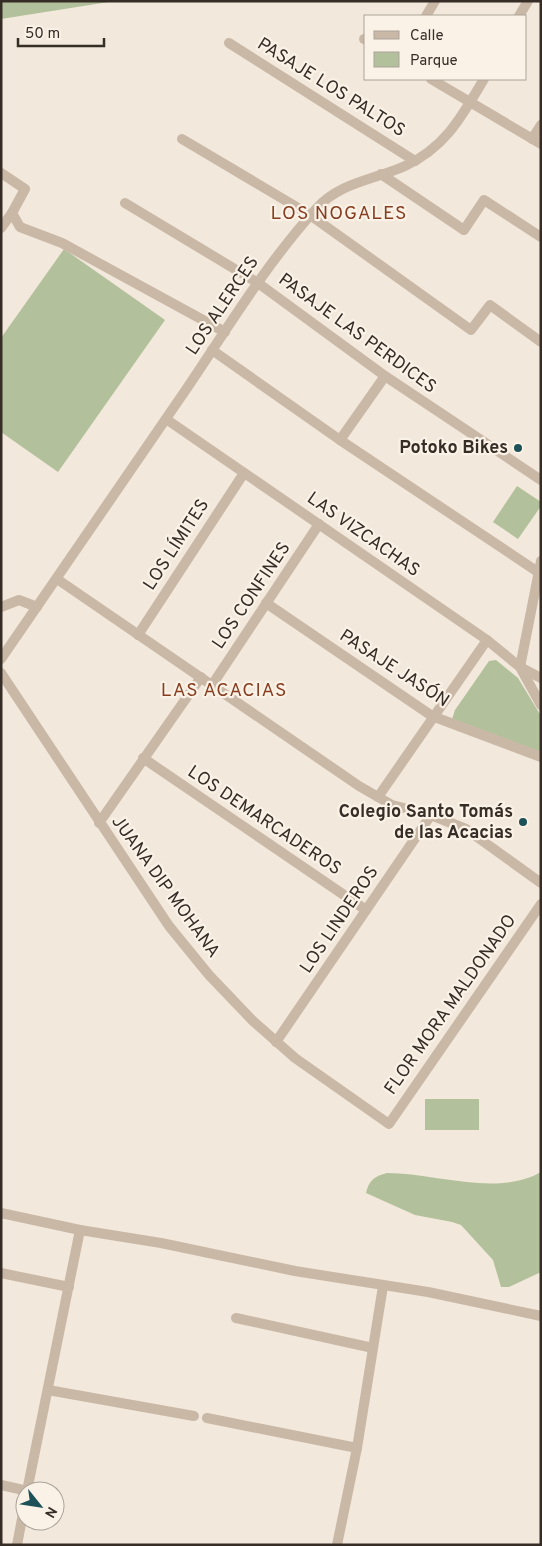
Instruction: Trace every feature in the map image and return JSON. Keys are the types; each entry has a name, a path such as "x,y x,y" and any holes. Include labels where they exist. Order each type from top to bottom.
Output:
{"street":[{"path":"427,15 435,1"},
{"path":"520,15 528,1"},
{"name":"PASAJE LOS PALTOS","path":"229,43 415,161"},
{"path":"433,80 536,141 541,125"},
{"name":"LOS ALERCES","path":"1,659 258,283 310,215 334,192 415,161 448,136 483,80"},
{"path":"182,139 310,215 471,330 490,305 541,342"},
{"path":"1,173 25,189 12,213 1,228"},
{"path":"381,174 464,230 484,200 541,237"},
{"name":"PASAJE LAS PERDICES","path":"125,203 258,283 386,376 541,480"},
{"path":"12,213 20,227 62,243 225,332"},
{"path":"212,350 340,440 539,573"},
{"path":"340,440 386,376"},
{"name":"LAS VIZCACHAS","path":"166,419 487,640 520,666 541,678"},
{"name":"LOS LÍMITES","path":"138,635 244,473"},
{"name":"LOS CONFINES","path":"212,685 319,524"},
{"path":"541,561 520,666 541,706"},
{"path":"57,579 378,797 392,805 431,815 466,829 541,882"},
{"path":"1,607 19,600 37,607"},
{"name":"PASAJE JASÓN","path":"266,603 432,716 541,757"},
{"path":"378,797 432,716 487,640"},
{"name":"JUANA DIP MOHANA","path":"1,673 99,823 188,951 231,998 276,1042 314,1073 389,1124"},
{"path":"99,823 201,677"},
{"name":"LOS DEMARCADEROS","path":"143,758 366,910"},
{"name":"LOS LINDEROS","path":"276,1042 431,815"},
{"name":"FLOR MORA MALDONADO","path":"389,1124 541,904"},
{"path":"1,1213 80,1230 161,1243 383,1286 428,1292 541,1316"},
{"path":"30,1481 80,1230"},
{"path":"1,1274 69,1287"},
{"path":"337,1545 357,1448 383,1286"},
{"path":"236,1318 373,1348"},
{"path":"48,1390 194,1416"},
{"path":"207,1418 357,1448"},
{"path":"1,1485 15,1488"},
{"path":"17,1545 20,1531"}],"green space":[{"path":"1,1 115,1 1,19"},
{"path":"64,249 165,320 58,472 1,432 1,338"},
{"path":"517,486 541,502 541,506 518,539 493,522"},
{"path":"496,660 518,678 541,716 541,752 452,719 455,710 489,661"},
{"path":"425,1099 479,1099 479,1130 425,1130"},
{"path":"541,1172 541,1272 509,1287 501,1287 493,1260 461,1225 415,1215 366,1193 373,1179 387,1173 466,1182 505,1183 524,1179"}],"place":[{"name":"Potoko Bikes","path":"518,448"},
{"name":"Colegio Santo Tomás de las Acacias","path":"523,822"}],"district":[{"name":"LOS NOGALES","path":"339,214"},
{"name":"LAS ACACIAS","path":"224,691"}]}
